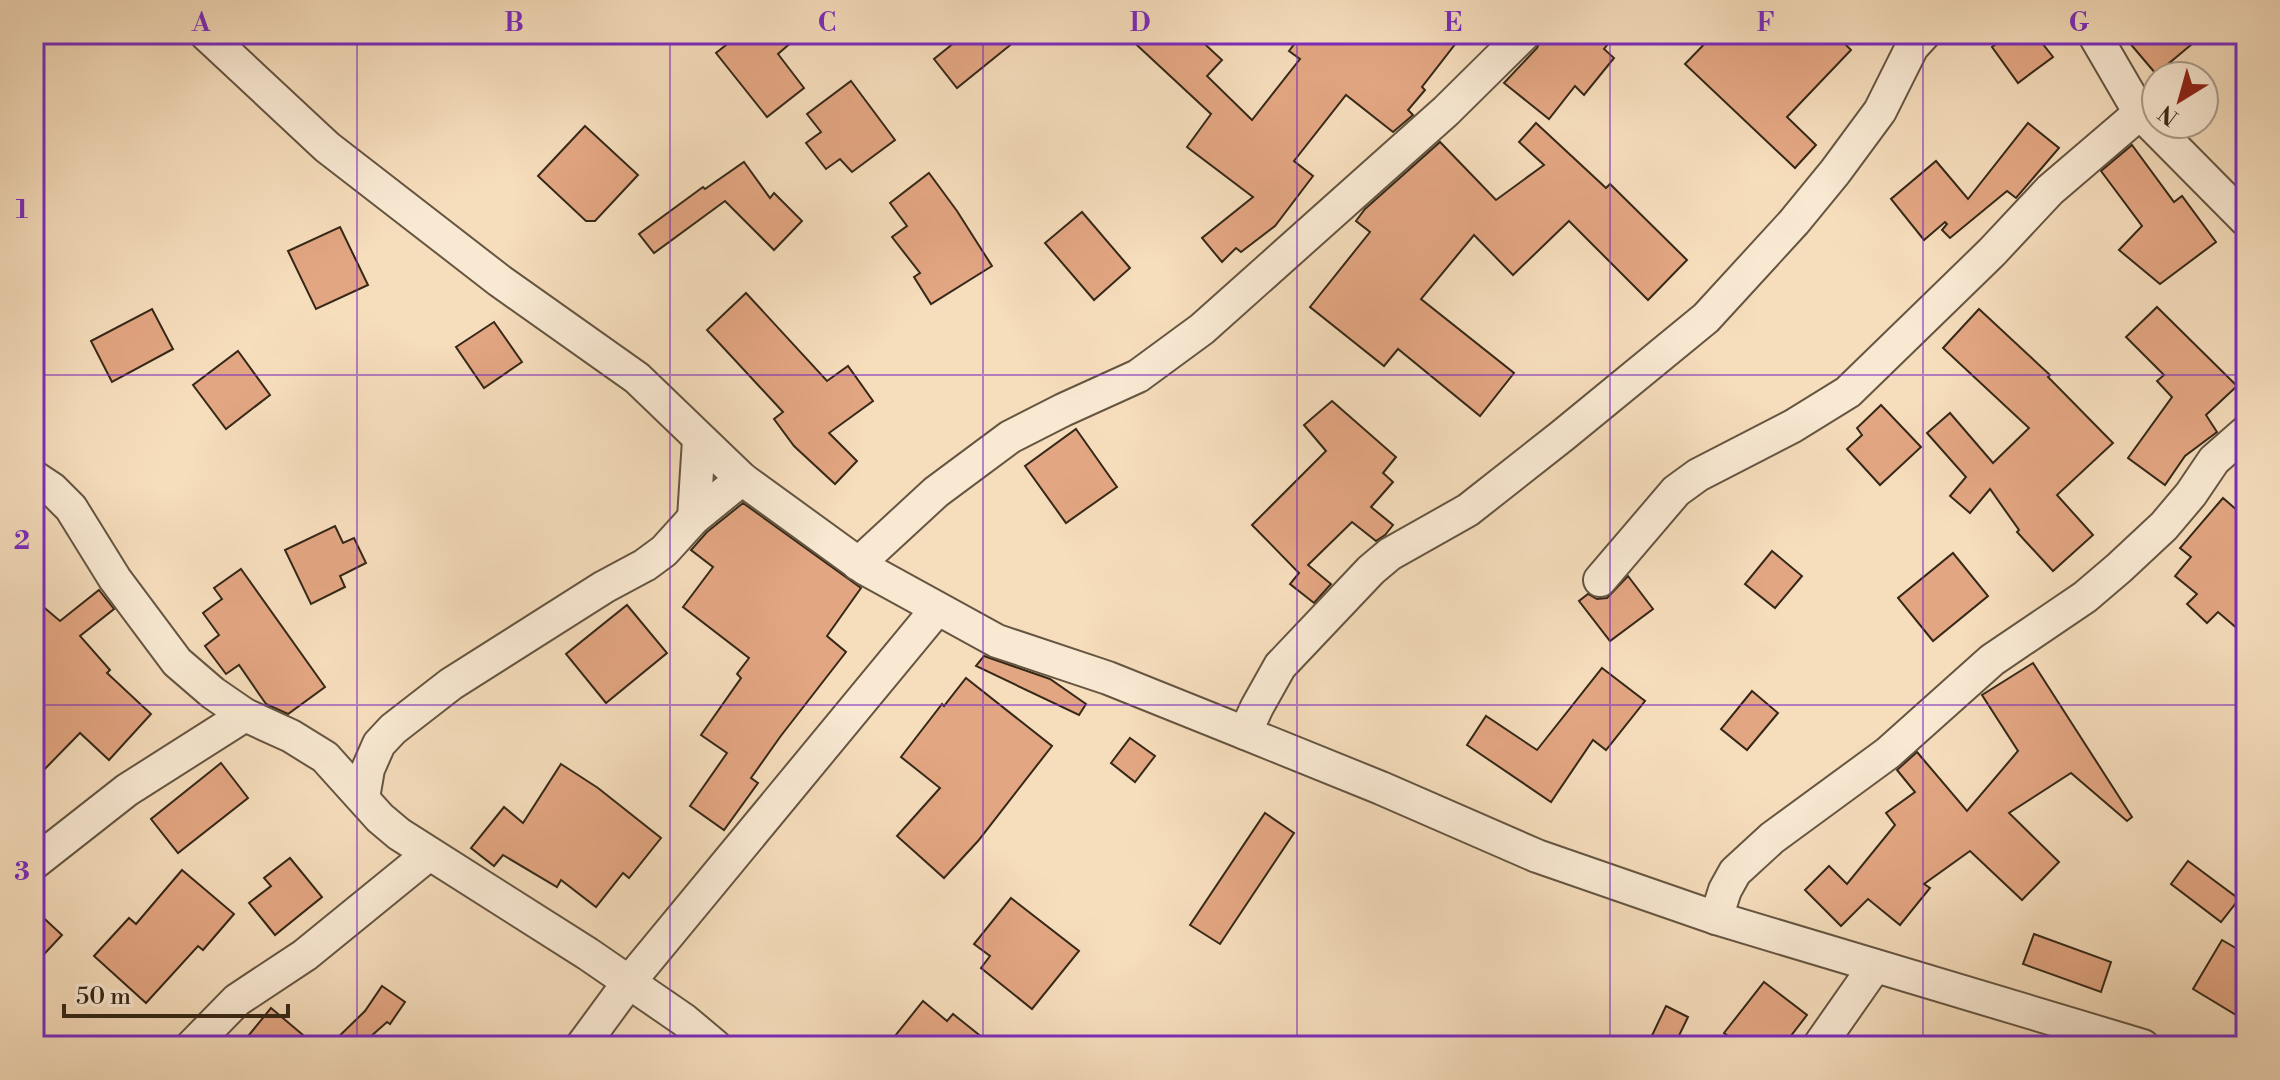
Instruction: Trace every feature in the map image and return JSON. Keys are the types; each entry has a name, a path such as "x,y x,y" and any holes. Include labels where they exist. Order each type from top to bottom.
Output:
{"street":[{"path":"206,34 327,147 500,281 637,378 742,479 858,564 997,641 1108,678 1381,788 1537,856 1716,918 2143,1046"},
{"path":"858,564 936,492 1010,437 1138,376 1202,329 1446,111 1524,34"},
{"path":"1245,733 1280,666 1371,570 1390,554 1468,510 1706,318 1835,172 1880,111 1912,47 1924,34"},
{"path":"1600,580 1676,491 1698,475 1793,426 1848,392 1982,262 2050,190 2140,113 2094,34"},
{"path":"2167,140 2246,220"},
{"path":"1716,918 1735,872 1772,838 1888,753 1992,660 2085,597 2164,526 2214,460 2246,432"},
{"path":"694,518 699,440"},
{"path":"34,477 71,508 115,579 177,662 213,693 245,715 291,736 325,757 380,818 429,854 629,982 715,1046"},
{"path":"363,798 368,769 379,744 393,729 451,684 604,587 645,565 664,551 694,518 742,479"},
{"path":"582,1046 629,982 937,609"},
{"path":"34,863 127,790 245,715"},
{"path":"325,757 379,744"},
{"path":"192,1046 237,1000 305,955 429,854"},
{"path":"1819,1046 1875,966"}],"building":[{"path":"740,34 801,34 778,54 804,88 767,117 716,53"},
{"path":"965,34 1024,34 957,88 934,59"},
{"path":"1125,34 1194,34 1222,60 1207,76 1252,120 1300,59 1289,51 1302,34 1463,34 1422,87 1425,90 1408,110 1413,115 1393,132 1346,95 1294,161 1313,176 1275,226 1241,252 1236,248 1222,262 1202,238 1253,197 1187,147 1211,114"},
{"path":"1543,34 1616,34 1604,49 1614,58 1584,95 1575,86 1549,119 1504,83 1537,48"},
{"path":"1714,34 1835,34 1851,50 1787,117 1816,145 1795,168 1685,64"},
{"path":"2010,34 2035,34 2053,57 2018,83 1992,47"},
{"path":"2122,34 2204,34 2173,60 2144,60"},
{"path":"851,81 895,140 852,172 840,159 826,169 806,143 821,132 807,114"},
{"path":"1536,123 1606,188 1610,184 1687,260 1648,300 1569,221 1513,275 1474,235 1421,299 1514,373 1480,416 1398,349 1384,366 1310,307 1370,232 1356,221 1365,209 1440,142 1496,200 1544,165 1519,142"},
{"path":"2028,123 2059,148 2016,198 2007,191 1950,238 1942,230 1947,224 1945,222 1924,240 1891,199 1936,161 1968,199"},
{"path":"585,126 638,175 595,221 586,221 538,176"},
{"path":"2132,145 2174,202 2182,196 2216,242 2160,284 2119,250 2142,226 2101,171"},
{"path":"744,162 770,198 774,193 802,221 774,250 725,201 654,253 639,234 703,187 705,189"},
{"path":"929,173 992,266 931,304 914,277 920,273 892,237 907,226 890,203"},
{"path":"1082,212 1130,268 1094,300 1045,243"},
{"path":"340,227 368,285 316,309 288,251"},
{"path":"746,293 827,381 848,366 873,401 829,433 857,461 835,484 794,446 774,419 783,412 707,330"},
{"path":"2157,307 2237,386 2206,415 2217,432 2185,456 2165,485 2128,458 2172,397 2157,381 2164,375 2126,337"},
{"path":"152,309 173,349 112,382 91,341"},
{"path":"1979,309 2050,375 2048,377 2113,443 2057,495 2093,535 2053,571 2017,532 2019,530 1990,489 1970,513 1950,496 1966,477 1927,433 1950,413 1993,463 2029,428 1943,348"},
{"path":"494,322 522,362 484,388 456,347"},
{"path":"238,351 270,395 226,429 193,385"},
{"path":"1332,401 1396,457 1383,473 1393,482 1371,507 1393,525 1376,541 1352,522 1308,565 1331,584 1314,603 1290,584 1299,573 1252,525 1326,451 1304,425"},
{"path":"1881,405 1921,447 1880,485 1847,449 1862,435 1857,428"},
{"path":"1076,429 1117,487 1066,523 1025,466"},
{"path":"2223,498 2246,518 2246,636 2218,612 2207,623 2187,604 2197,594 2175,576 2191,557 2180,548"},
{"path":"743,503 861,588 827,636 846,652 751,778 758,783 724,830 690,806 727,753 701,735 741,678 737,674 749,658 683,607 713,567 691,550 707,532"},
{"path":"335,526 343,543 354,538 366,563 340,576 345,587 311,604 285,550"},
{"path":"1772,551 1802,576 1775,608 1745,584"},
{"path":"1953,553 1988,596 1933,641 1898,598"},
{"path":"241,569 325,687 288,714 266,704 239,665 226,674 205,646 219,635 203,613 222,599 214,588"},
{"path":"1628,576 1653,609 1610,641 1579,601 1588,594 1597,599 1607,598"},
{"path":"99,590 114,609 80,636 110,670 107,673 151,714 109,760 80,733 34,780 34,599 60,621"},
{"path":"627,605 667,653 606,703 566,654"},
{"path":"984,656 1050,679 1086,704 1079,715 976,666"},
{"path":"2033,663 2132,817 2127,821 2071,773 2009,813 2059,862 2022,900 1970,851 1924,884 1930,888 1900,925 1868,899 1841,926 1805,890 1829,866 1847,884 1895,825 1886,813 1915,792 1897,770 1917,752 1967,811 2018,751 1982,695"},
{"path":"1602,668 1645,701 1606,750 1593,740 1551,802 1467,745 1486,716 1537,750"},
{"path":"966,678 1052,746 978,841 944,878 897,836 940,788 901,757"},
{"path":"1752,691 1778,713 1747,750 1721,729"},
{"path":"1130,738 1155,756 1135,782 1111,763"},
{"path":"221,763 248,798 178,853 151,819"},
{"path":"561,764 598,788 661,838 629,878 623,873 596,907 561,880 557,887 503,855 494,866 471,848 504,807 523,823"},
{"path":"1265,813 1294,833 1220,944 1190,925"},
{"path":"290,858 322,897 275,935 249,903 271,886 264,878"},
{"path":"2188,861 2239,899 2221,922 2171,884"},
{"path":"182,870 234,914 203,950 198,946 146,1003 94,956 129,918 136,924"},
{"path":"1011,898 1079,951 1032,1009 981,968 990,956 974,944"},
{"path":"34,909 62,935 34,965"},
{"path":"2034,934 2111,962 2101,992 2023,964"},
{"path":"2222,940 2246,954 2246,1021 2193,989"},
{"path":"1764,982 1807,1015 1783,1046 1741,1046 1724,1033"},
{"path":"382,986 405,1002 390,1024 387,1022 360,1046 329,1046 365,1011"},
{"path":"923,1001 947,1021 953,1014 993,1046 887,1046"},
{"path":"1666,1006 1688,1017 1674,1046 1647,1046"},
{"path":"271,1008 316,1046 240,1046"}]}
